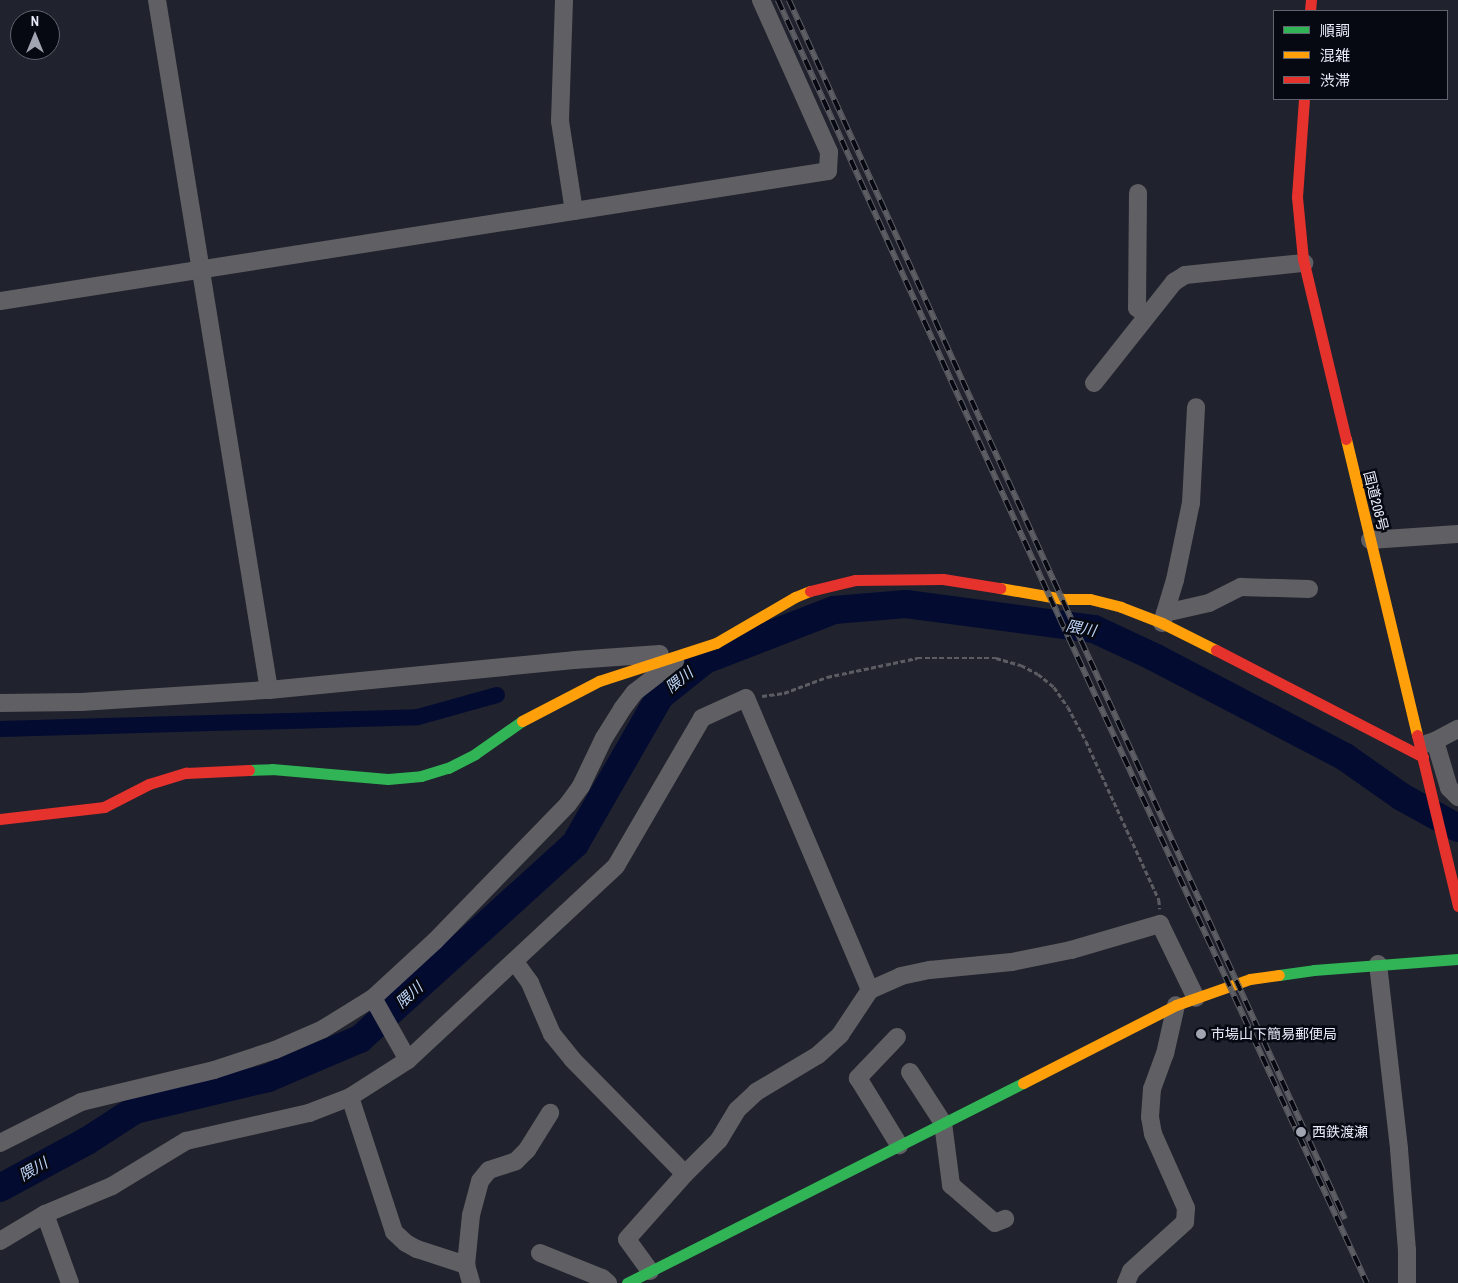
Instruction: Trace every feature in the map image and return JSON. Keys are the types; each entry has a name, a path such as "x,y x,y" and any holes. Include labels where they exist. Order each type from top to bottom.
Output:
{"main road":[{"name":"国道208号","path":"1304,100 1297,197 1304,263 1370,540 1426,752 1458,906"},
{"path":"0,819 104,807 149,784 186,773 272,769 388,779 421,776 448,768 466,759 530,715 599,681 716,643 795,597 824,586 855,580 943,579 1057,598 1090,599 1164,618 1426,752"},
{"path":"627,1283 655,1274 898,1145 1176,1005 1250,979 1314,970 1458,959"}],"street":[{"path":"157,0 199,270 269,690"},
{"path":"564,0 560,121 574,211"},
{"path":"0,301 828,171 829,152 761,0"},
{"path":"1138,193 1137,308 1148,315"},
{"path":"1094,383 1174,282 1185,275 1304,263"},
{"path":"1164,618 1175,580 1191,503 1196,407"},
{"path":"1370,540 1458,534"},
{"path":"1164,618 1209,603 1241,587 1309,590"},
{"path":"0,704 81,702 269,690 574,660 685,653"},
{"path":"0,1143 80,1102 214,1070 276,1050 376,1004 568,804 581,786 604,738 622,709 636,692 685,653"},
{"path":"0,1241 45,1214 112,1186 186,1141 309,1113 350,1097 408,1060 616,866 702,718 746,698 870,990"},
{"path":"1458,729 1426,752 1449,788 1458,796"},
{"path":"655,1274 627,1239 685,1174 719,1140 737,1110 756,1092 818,1055 840,1035 870,990 901,976 930,970 1012,962 1071,950 1160,924 1196,998"},
{"path":"515,962 530,983 552,1034 572,1059 685,1174"},
{"path":"1378,964 1399,1149 1407,1250 1407,1283"},
{"path":"376,1004 408,1060"},
{"path":"1126,1283 1130,1271 1184,1222 1186,1208 1153,1134 1150,1117 1152,1089 1166,1054 1176,1005"},
{"path":"897,1037 858,1078 898,1145"},
{"path":"910,1072 943,1123 951,1185 995,1223 1004,1218"},
{"path":"350,1097 394,1232 406,1243 417,1249 466,1265"},
{"path":"471,1283 466,1265 471,1215 480,1181 489,1170 516,1161 527,1150 550,1113"},
{"path":"45,1214 70,1283"},
{"path":"540,1253 602,1278 608,1283"}],"path":[{"path":"746,698 784,693 827,677 917,658 962,656 996,658 1021,665 1038,674 1054,687 1068,707 1086,742 1159,900 1160,924"}],"waterway":[{"name":"隈川","path":"0,1188 87,1141 135,1110 268,1078 360,1039 575,844 660,696 705,660 834,610 906,604 1094,629 1154,657 1345,757 1402,797 1458,828"},
{"path":"0,729 418,717 497,695"}],"railway":[{"path":"778,0 1050,597 1367,1283"},
{"path":"789,0 1345,1219"}],"traffic: fast":[{"path":"249,770 272,769 388,779 421,776 448,768 475,754 522,721"},
{"path":"1279,975 1314,970 1458,959"},
{"path":"627,1283 1023,1083"}],"traffic: slow":[{"path":"1346,439 1417,735"},
{"path":"1000,588 1063,599 1090,599 1121,607 1162,623 1216,650"},
{"path":"522,721 599,681 716,643 795,597 810,591"},
{"path":"1023,1083 1176,1005 1250,979 1279,975"}],"traffic: jam":[{"path":"1310,10 1311,0"},
{"path":"1304,100 1297,197 1303,259 1346,439"},
{"path":"810,591 855,580 943,579 1000,588"},
{"path":"1216,650 1423,757"},
{"path":"1417,735 1458,906"},
{"path":"0,819 104,807 149,784 186,773 249,770"}],"place":[{"name":"市場山下簡易郵便局","path":"1201,1034"},
{"name":"西鉄渡瀬","path":"1301,1132"}]}
